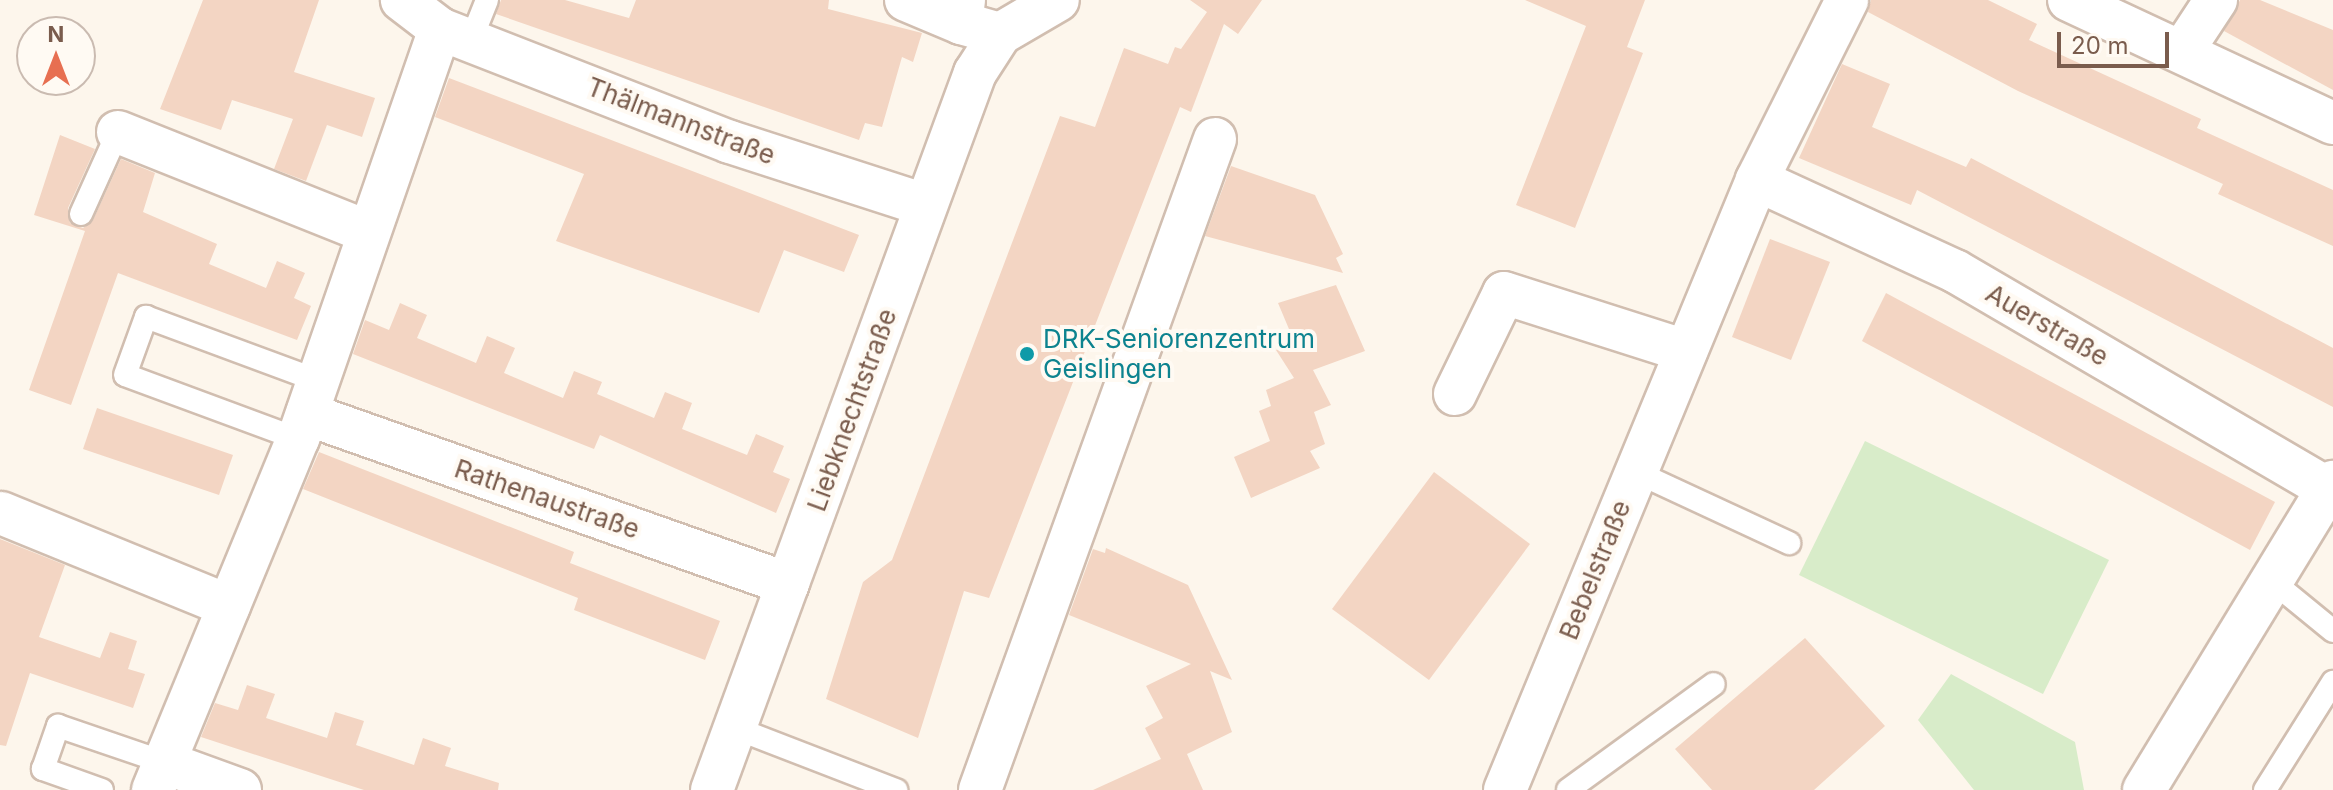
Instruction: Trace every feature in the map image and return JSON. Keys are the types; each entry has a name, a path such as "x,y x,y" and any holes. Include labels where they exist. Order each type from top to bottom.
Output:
{"street":[{"name":"Thälmannstraße","path":"402,0 455,34 730,142 925,205"},
{"path":"906,0 975,19"},
{"name":"Liebknechtstraße","path":"712,790 975,73 975,19 1058,0"},
{"name":"Bebelstraße","path":"1508,789 1757,180 1847,0"},
{"path":"2069,0 2183,50 2333,123"},
{"path":"2183,50 2216,0"},
{"path":"240,790 158,776 308,411 365,231 455,34"},
{"path":"118,132 365,231"},
{"path":"980,790 1215,139"},
{"name":"Auerstraße","path":"1757,180 1955,271 2331,485 2144,790"},
{"path":"1455,394 1504,293 1686,351"},
{"name":"Rathenaustraße","path":"308,411 788,584"},
{"path":"1,513 237,589"}],"lane":[{"path":"455,34 487,0"},
{"path":"81,214 118,132"},
{"path":"146,317 308,411 125,375 146,317"},
{"path":"1636,472 1789,543"},
{"path":"2272,581 2333,631"},
{"path":"2265,790 2333,682"},
{"path":"1568,790 1714,684"},
{"path":"102,790 43,769 58,726 158,776"},
{"path":"735,728 896,790"}],"green space":[{"path":"1865,441 2109,560 2043,694 1799,575"},
{"path":"1951,674 2075,742 2084,790 1974,790 1918,720"}],"building":[{"path":"203,0 319,0 294,72 375,98 362,137 327,125 306,181 274,169 293,119 232,100 221,130 160,109"},
{"path":"501,0 565,0 629,18 636,0 829,0 828,9 922,33 913,62 902,57 882,127 865,123 859,140 496,14"},
{"name":"DRK-Seniorenzentrum Geislingen","path":"1190,0 1262,0 1238,34 1224,24 1191,112 1180,107 989,598 964,591 918,738 826,699 863,582 892,560 1060,116 1095,127 1124,48 1168,64 1175,47 1181,49 1207,12"},
{"path":"1525,0 1645,0 1627,47 1643,53 1575,228 1516,205 1586,26"},
{"path":"1871,0 1988,0 2037,24 2029,40 2201,119 2197,128 2333,190 2333,246 2218,194 2223,184 2018,91 1868,12"},
{"path":"2240,0 2260,0 2333,30 2333,90 2224,31"},
{"path":"1842,64 1890,84 1872,127 1966,167 1971,158 2333,348 2333,407 1917,190 1911,205 1799,158"},
{"path":"449,78 859,235 844,272 784,250 759,313 556,241 584,174 435,117"},
{"path":"60,135 95,149 68,208 70,223 83,228 93,220 121,159 155,173 143,212 217,244 209,264 266,288 277,261 305,273 294,298 311,306 297,340 118,273 71,405 29,390 85,231 34,215"},
{"path":"1231,166 1315,195 1343,254 1336,258 1343,273 1205,236"},
{"path":"1770,239 1830,262 1791,360 1732,337"},
{"path":"1336,285 1365,351 1313,370 1331,405 1314,412 1325,444 1310,451 1320,468 1251,498 1234,457 1270,441 1259,411 1271,406 1266,390 1294,378 1276,350 1294,341 1278,303"},
{"path":"1886,293 2275,502 2250,550 1862,341"},
{"path":"400,303 427,315 417,338 476,363 487,336 515,348 504,373 563,398 574,371 602,382 597,394 654,418 665,392 692,403 682,429 747,455 756,434 784,446 773,472 790,479 776,513 600,435 594,449 353,354 365,320 389,330"},
{"path":"97,408 233,455 219,495 83,449"},
{"path":"319,452 574,552 570,563 720,621 705,660 574,610 578,598 303,489"},
{"path":"1434,472 1530,544 1429,680 1332,609"},
{"path":"0,539 65,565 39,637 100,658 110,632 137,641 128,669 145,674 133,708 30,673 6,746 0,745"},
{"path":"1106,548 1188,585 1232,680 1210,671 1232,732 1187,754 1203,790 1093,790 1161,759 1145,728 1163,718 1146,686 1191,664 1069,615 1093,549 1105,553"},
{"path":"1805,638 1885,726 1814,790 1712,790 1675,749"},
{"path":"247,685 275,694 266,718 327,738 335,712 364,721 356,745 414,765 423,738 451,748 445,766 499,783 498,790 364,790 201,737 215,703 238,710"}],"place":[{"name":"DRK-Seniorenzentrum Geislingen","path":"1027,354"}]}
